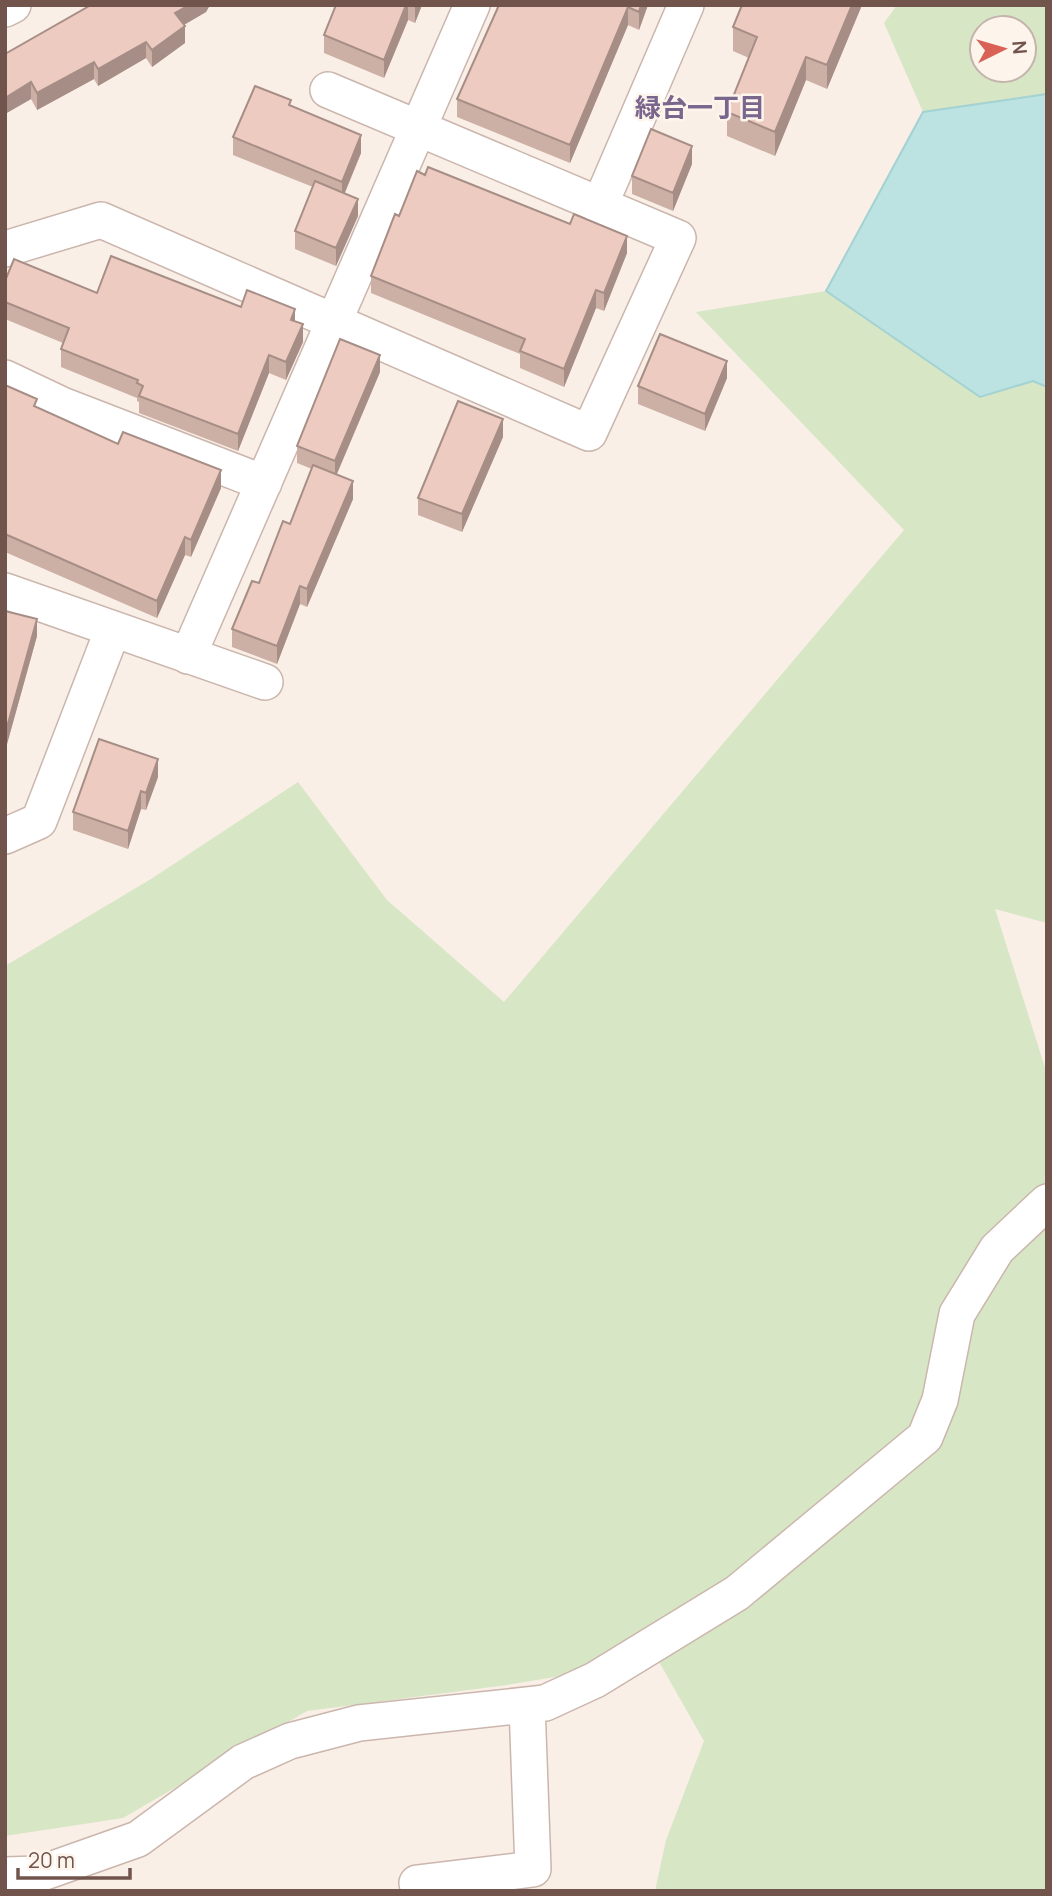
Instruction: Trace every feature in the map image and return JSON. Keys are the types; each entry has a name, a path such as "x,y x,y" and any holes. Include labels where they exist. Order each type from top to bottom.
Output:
{"street":[{"path":"5,9 13,5"},
{"path":"188,656 472,5"},
{"path":"599,207 686,5"},
{"path":"5,249 101,220 589,433 678,238 599,207 328,90"},
{"path":"5,378 62,405 264,483"},
{"path":"5,591 265,682"},
{"path":"5,836 39,821 113,629"},
{"path":"5,1875 39,1874 138,1839 243,1762 290,1741 359,1723 545,1703 595,1680 737,1593 925,1437 940,1400 957,1314 997,1249 1047,1202"},
{"path":"419,1891 417,1884 533,1869 527,1705"}],"green space":[{"path":"897,5 1047,5 1047,94 923,112 884,23"},
{"path":"826,291 980,397 1034,381 1047,387 1047,923 995,909 1047,1074 1047,1891 655,1891 666,1840 704,1741 658,1660 507,1685 307,1711 123,1818 5,1836 5,966 151,879 298,782 387,900 504,1002 904,530 696,312"}],"water":[{"path":"1047,94 1047,387 1033,381 980,397 826,291 923,112"}],"building":[{"path":"91,5 189,5 175,13 185,26 152,50 146,42 98,69 94,62 37,93 31,82 5,98 5,54"},
{"path":"336,5 406,5 384,60 324,35"},
{"path":"499,5 641,5 639,12 628,7 570,145 457,99"},
{"path":"742,5 852,5 827,65 806,57 775,132 727,112 757,37 733,27"},
{"path":"255,86 291,100 289,105 361,135 342,182 233,137"},
{"path":"651,129 692,146 673,193 632,176"},
{"path":"428,167 570,224 574,214 627,236 604,293 596,290 564,369 520,351 525,339 371,276 395,214 399,216 417,171 425,175"},
{"path":"315,181 358,199 336,248 295,231"},
{"path":"111,256 241,307 247,290 295,309 291,320 303,324 286,362 269,355 238,434 139,396 143,386 137,383 138,380 61,349 69,328 5,302 5,281 14,259 97,293"},
{"path":"660,334 727,361 705,414 638,386"},
{"path":"340,339 380,355 335,461 297,446"},
{"path":"5,385 37,399 34,406 118,444 123,432 221,470 191,540 185,537 157,601 5,534"},
{"path":"458,401 503,419 462,514 418,498"},
{"path":"313,465 353,481 307,589 300,586 277,646 232,629 252,581 259,583 283,521 290,524"},
{"path":"5,611 37,619 7,727 5,727"},
{"path":"99,739 158,759 146,793 141,791 128,831 73,812"}],"district":[{"name":"緑台一丁目","path":"700,108"}]}
